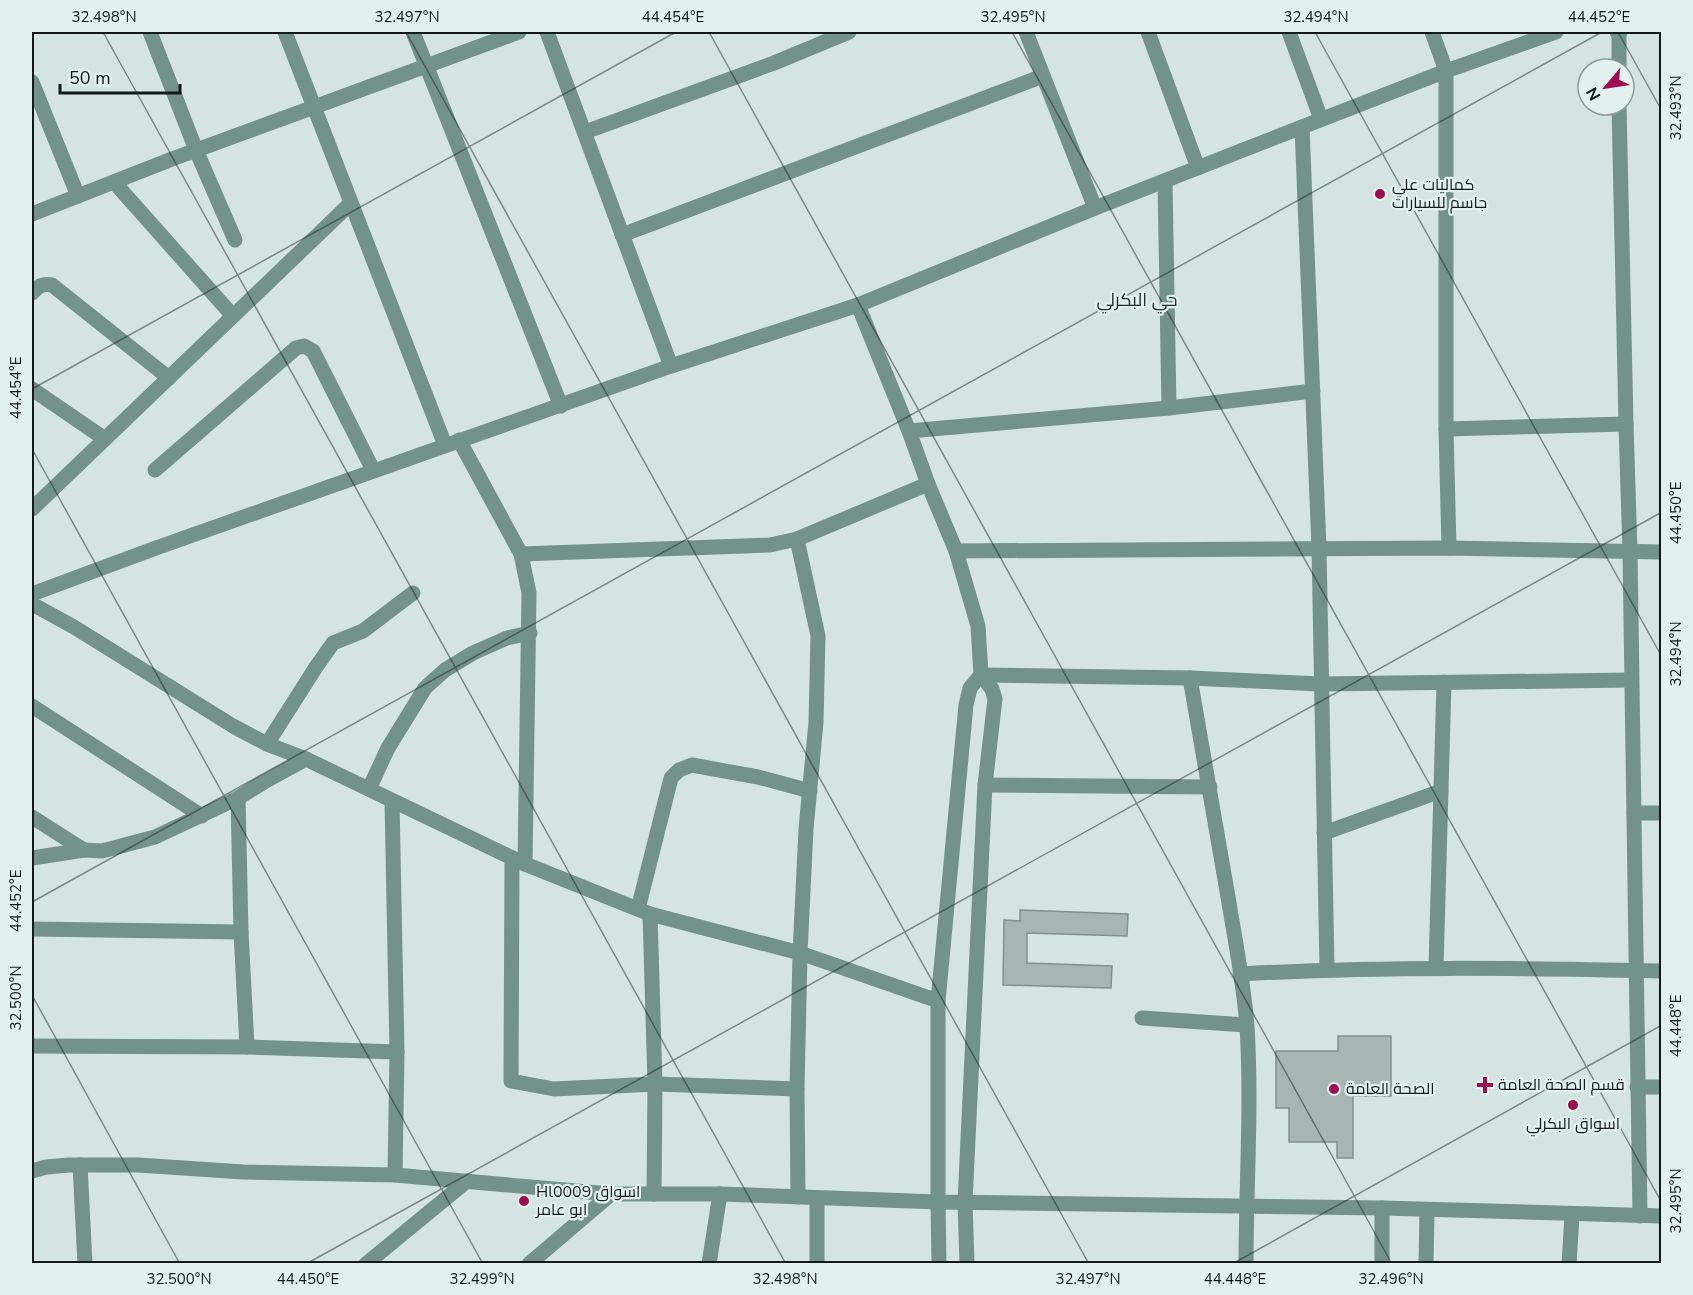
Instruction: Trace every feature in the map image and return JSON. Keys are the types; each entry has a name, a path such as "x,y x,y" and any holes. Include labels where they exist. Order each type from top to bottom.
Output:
{"street":[{"path":"150,32 196,150 235,240"},
{"path":"285,32 351,203 452,443 521,554 529,592 530,633 511,1082 554,1089 655,1084 797,1089"},
{"path":"413,32 561,406"},
{"path":"32,214 196,150 519,32"},
{"path":"547,32 671,366"},
{"path":"585,132 774,63 849,32"},
{"path":"1026,32 1095,208"},
{"path":"1148,32 1198,168"},
{"path":"1289,32 1321,119"},
{"path":"1432,32 1446,71 1446,429 1449,548"},
{"path":"32,594 373,470 671,366 858,305 1321,119 1556,32"},
{"path":"1619,32 1619,57"},
{"path":"622,235 1043,75"},
{"path":"32,82 78,196"},
{"path":"1619,117 1630,552 1640,1216"},
{"path":"1302,127 1319,548 1327,969"},
{"path":"114,182 233,316"},
{"path":"1165,182 1169,408"},
{"path":"32,509 351,203"},
{"path":"32,293 37,287 45,284 52,285 169,378"},
{"path":"858,305 956,551 978,626 981,675 992,689 995,699 985,785 965,1202 967,1263"},
{"path":"155,470 296,348 304,346 313,351 373,470"},
{"path":"32,389 105,439"},
{"path":"909,431 1169,408 1313,391"},
{"path":"1446,429 1626,424"},
{"path":"521,554 770,545 797,539 928,484"},
{"path":"797,539 818,636 816,722 806,829 800,953 797,1089 798,1197"},
{"path":"956,551 1449,548 1662,552"},
{"path":"267,744 333,643 363,631 413,593"},
{"path":"32,604 74,627 233,726 267,744 306,759 519,861 644,911 800,953 939,1001"},
{"path":"369,789 388,748 426,688 445,670 490,644 530,633"},
{"path":"981,675 1190,678 1321,684 1631,680"},
{"path":"939,1263 939,1001 966,705 970,688 981,675"},
{"path":"1190,678 1210,787 1246,1025 1250,1093 1246,1263"},
{"path":"1436,968 1444,682"},
{"path":"32,706 202,816"},
{"path":"32,858 84,850 102,850 155,837 238,798 306,759"},
{"path":"654,1194 655,1084 644,911 671,778 680,770 692,765 759,777 810,790"},
{"path":"985,785 1210,787"},
{"path":"1324,833 1441,791"},
{"path":"238,798 241,932 247,1047"},
{"path":"392,801 397,1052 395,1175"},
{"path":"1634,813 1662,813"},
{"path":"32,817 84,850"},
{"path":"32,929 241,932"},
{"path":"1240,974 1327,969 1662,970"},
{"path":"1142,1018 1246,1025"},
{"path":"32,1046 247,1047 397,1052"},
{"path":"1637,1087 1662,1087"},
{"path":"32,1172 46,1167 69,1165 138,1165 243,1172 395,1175 611,1194 720,1194 938,1202 1382,1208 1662,1216"},
{"path":"80,1165 85,1263"},
{"path":"366,1263 467,1181"},
{"path":"529,1263 611,1194"},
{"path":"709,1263 720,1194"},
{"path":"817,1263 818,1198"},
{"path":"1382,1208 1382,1263"},
{"path":"1426,1263 1427,1210"},
{"path":"1569,1263 1572,1215"}],"building":[{"path":"1020,910 1128,914 1127,936 1027,933 1027,963 1112,966 1111,988 1003,985 1004,920 1020,921"},
{"path":"1338,1036 1391,1036 1391,1096 1353,1096 1353,1158 1337,1158 1337,1142 1289,1142 1289,1108 1276,1108 1276,1051 1338,1051"}],"place":[{"name":"كماليات علي جاسم للسيارات","path":"1380,194"},
{"name":"قسم الصحة العامة","path":"1485,1085"},
{"name":"الصحة العامة","path":"1334,1089"},
{"name":"اسواق البكرلي","path":"1573,1105"},
{"name":"Hl0009 اسواق ابو عامر","path":"524,1201"}],"district":[{"name":"حي البكرلي","path":"1137,300"}]}
